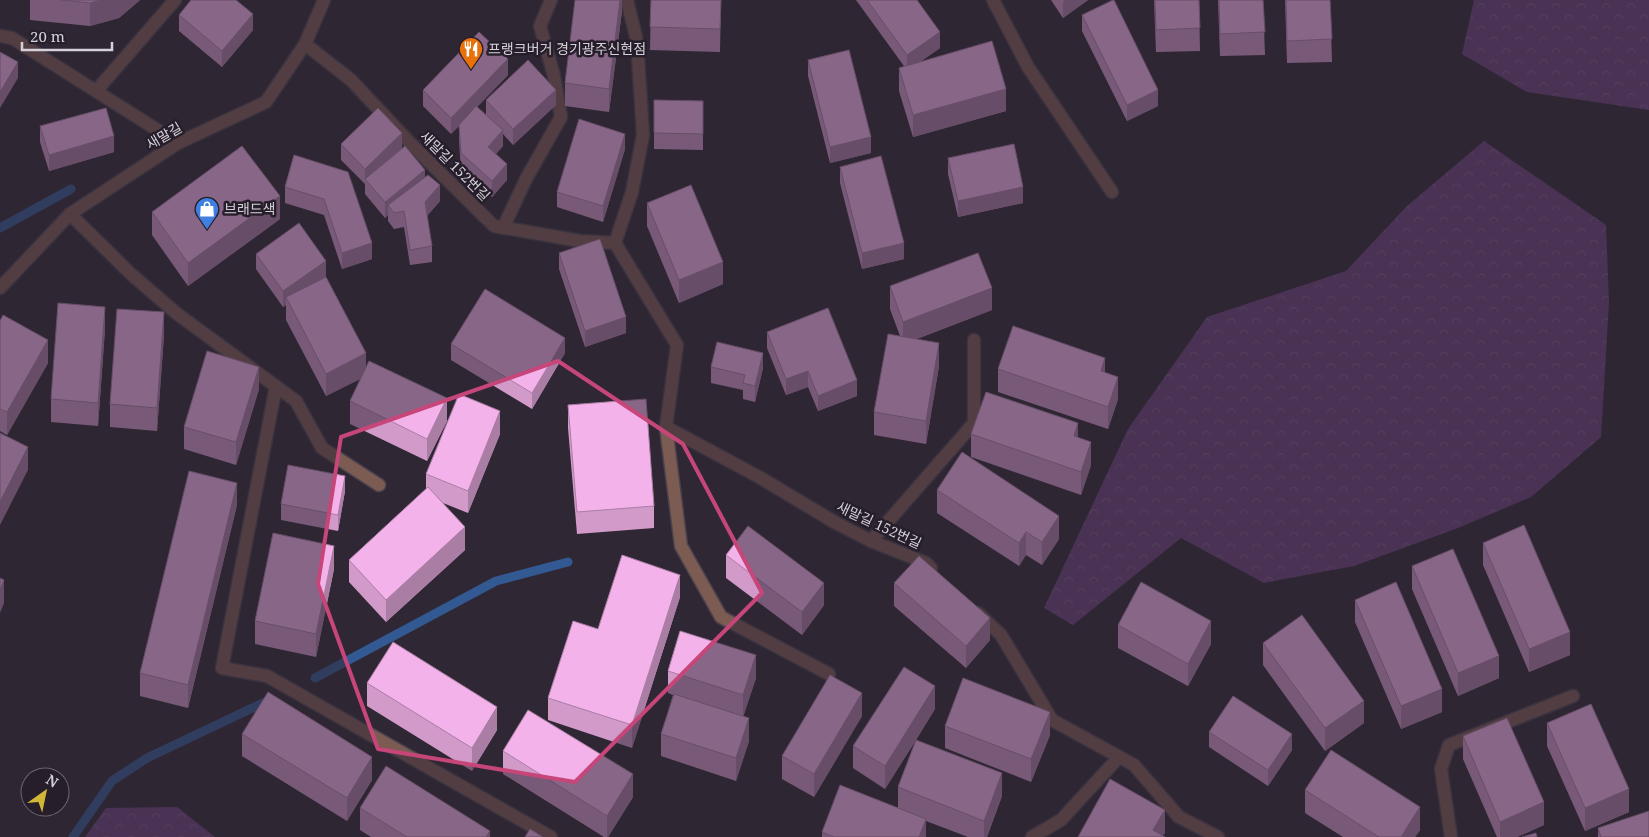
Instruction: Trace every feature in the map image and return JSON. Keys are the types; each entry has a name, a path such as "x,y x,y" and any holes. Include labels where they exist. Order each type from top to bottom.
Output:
{"street":[{"path":"96,91 175,0"},
{"name":"새말길","path":"0,288 70,214 178,143 266,102 305,44 324,0"},
{"path":"503,228 526,179 561,117 554,76 540,26 551,0"},
{"path":"627,0 636,42 643,135 632,192 615,242 677,345 666,427 681,546 721,617 829,674"},
{"path":"993,0 1028,67 1112,192"},
{"path":"0,36 12,38 178,143"},
{"name":"새말길 152번길","path":"305,44 350,80 411,144 494,226 580,241 615,242"},
{"path":"70,214 131,274 176,313 296,401 322,448 379,485"},
{"path":"871,541 974,423 974,340"},
{"path":"276,386 222,668 267,676 550,837"},
{"name":"새말길 152번길","path":"666,427 760,477 836,523 871,541 926,563 940,576"},
{"path":"967,602 1002,635 1052,720 1134,764 1179,817 1218,837"},
{"path":"1451,837 1441,769 1450,745 1572,696"},
{"path":"1032,837 1061,820 1119,757"}],"highlighted area":[{"path":"558,361 683,444 762,593 575,782 378,749 318,584 341,437"}],"green space":[{"path":"1474,0 1649,0 1649,110 1527,92 1462,54"},
{"path":"1484,141 1606,225 1609,302 1601,437 1531,497 1458,528 1354,566 1264,583 1181,538 1073,625 1044,608 1128,429 1207,317 1346,271 1407,206"},
{"path":"177,807 215,837 85,837 106,808"}],"building":[{"path":"61,0 101,0 90,3"},
{"path":"191,0 236,0 253,14 222,51 179,15"},
{"path":"575,0 620,0 609,89 565,83"},
{"path":"651,0 721,0 720,29 650,27"},
{"path":"867,0 917,0 940,32 907,55"},
{"path":"1113,0 1158,90 1127,105 1082,15"},
{"path":"1155,0 1199,0 1200,28 1156,30"},
{"path":"1219,0 1263,0 1265,32 1220,34"},
{"path":"1286,0 1330,0 1332,39 1287,41"},
{"path":"479,32 508,59 451,118 423,90"},
{"path":"992,41 1006,89 913,115 899,68"},
{"path":"849,50 871,137 830,147 808,60"},
{"path":"0,52 18,62 0,92"},
{"path":"528,60 556,90 513,129 486,100"},
{"path":"654,100 703,101 703,134 654,133"},
{"path":"476,106 503,130 488,147 507,164 492,181 461,153 459,125"},
{"path":"106,108 114,136 49,155 40,126"},
{"path":"378,108 402,133 365,169 341,144"},
{"path":"579,119 625,134 603,206 557,192"},
{"path":"1014,144 1023,187 958,201 948,158"},
{"path":"242,146 280,196 188,263 152,212"},
{"path":"405,146 425,170 385,202 365,179"},
{"path":"294,155 348,172 372,243 342,253 324,199 285,187"},
{"path":"881,156 904,243 862,253 840,167"},
{"path":"428,175 440,185 425,202 432,246 410,250 404,211 394,213 388,205"},
{"path":"691,185 723,262 679,280 647,203"},
{"path":"299,223 326,261 283,291 256,254"},
{"path":"600,239 626,317 585,331 559,253"},
{"path":"978,253 992,288 903,322 890,286"},
{"path":"326,277 366,353 326,374 286,297"},
{"path":"485,289 565,338 532,393 451,344"},
{"path":"58,303 105,307 98,403 51,399"},
{"path":"828,308 857,380 818,396 808,371 786,379 767,332"},
{"path":"117,309 164,312 157,408 110,404"},
{"path":"3,315 48,340 7,412 0,409 0,321"},
{"path":"1013,326 1105,358 1101,371 1118,377 1108,407 998,369"},
{"path":"888,334 939,343 926,421 874,412"},
{"path":"717,342 763,353 755,386 743,383 745,375 711,367"},
{"path":"207,351 259,367 236,442 184,427"},
{"path":"369,361 447,398 427,439 350,401"},
{"path":"986,392 1078,423 1074,436 1091,442 1081,472 971,434"},
{"path":"459,394 500,411 468,491 426,474"},
{"path":"646,399 654,506 577,512 568,405"},
{"path":"0,433 28,447 0,502"},
{"path":"962,452 1059,516 1042,542 1026,532 1019,543 937,490"},
{"path":"288,465 345,476 338,515 281,504"},
{"path":"189,471 237,483 188,685 140,673"},
{"path":"428,487 465,527 386,600 349,560"},
{"path":"1524,525 1570,632 1529,649 1483,543"},
{"path":"748,526 824,583 802,612 726,555"},
{"path":"273,533 334,546 316,634 255,621"},
{"path":"1453,549 1499,656 1458,673 1412,566"},
{"path":"622,555 680,575 632,725 548,698 573,621 598,629"},
{"path":"919,556 990,618 966,646 894,583"},
{"path":"0,578 4,580 0,591"},
{"path":"1141,582 1211,621 1188,664 1118,625"},
{"path":"1396,582 1442,689 1401,706 1355,600"},
{"path":"1302,615 1364,701 1325,728 1263,643"},
{"path":"680,631 756,655 743,695 668,671"},
{"path":"393,642 497,707 472,748 367,683"},
{"path":"904,667 935,686 885,766 853,746"},
{"path":"830,675 862,693 814,774 782,756"},
{"path":"963,678 1050,712 1031,759 945,726"},
{"path":"268,692 372,757 347,798 242,734"},
{"path":"674,694 749,718 736,758 661,734"},
{"path":"1233,696 1292,734 1268,770 1209,732"},
{"path":"1591,704 1629,789 1585,808 1547,723"},
{"path":"528,710 633,774 607,816 503,751"},
{"path":"1507,718 1544,802 1500,822 1463,736"},
{"path":"916,740 1002,773 984,821 898,787"},
{"path":"1331,750 1420,807 1401,837 1379,837 1305,790"},
{"path":"386,766 490,831 486,837 407,837 360,808"},
{"path":"1110,779 1165,810 1153,830 1165,837 1078,837"},
{"path":"840,785 926,819 919,837 834,837 822,832"},
{"path":"1649,811 1649,837 1601,837 1598,828"},
{"path":"530,829 543,837 525,837"},
{"path":"1536,833 1537,837 1522,837"}],"waterway":[{"path":"0,228 71,189"},
{"path":"315,678 496,581 568,562"},
{"path":"73,837 112,781 147,758 265,702"}],"place":[{"name":"프랭크버거 경기광주신현점","path":"471,70"},
{"name":"브래드색","path":"207,230"}]}
